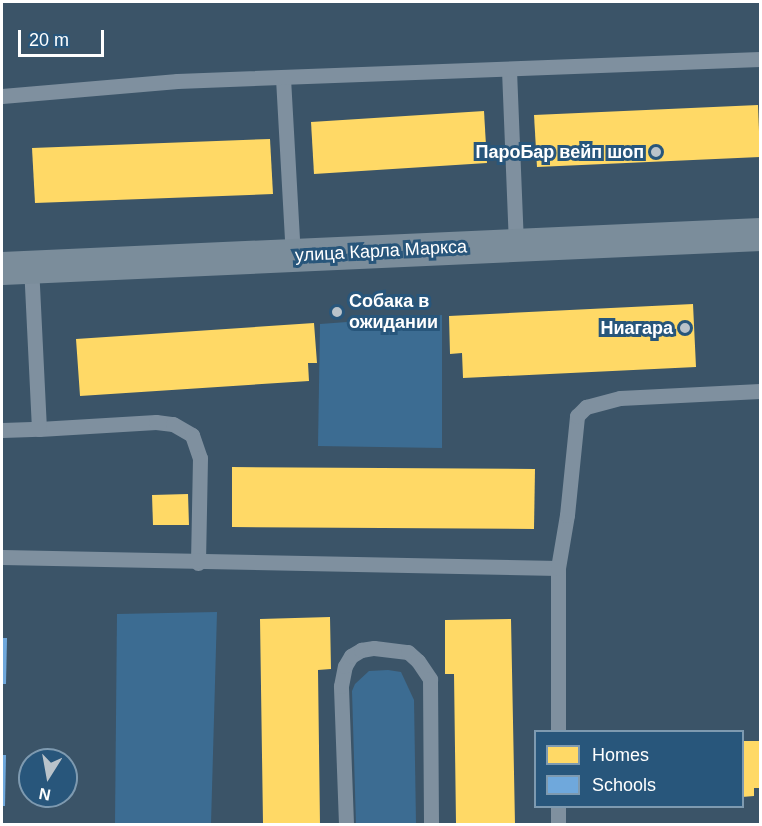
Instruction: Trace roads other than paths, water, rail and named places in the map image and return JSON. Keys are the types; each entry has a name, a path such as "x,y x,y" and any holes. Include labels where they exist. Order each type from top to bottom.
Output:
{"street":[{"name":"улица Карла Маркса","path":"16,268 760,234"}],"lane":[{"path":"2,96 177,81 760,59"},
{"path":"509,70 516,245"},
{"path":"283,78 293,255"},
{"path":"16,268 39,429"},
{"path":"558,730 558,568 567,515 573,431 577,416 586,407 620,398 760,391"},
{"path":"2,430 156,422 173,423 192,435 200,458 198,563"},
{"path":"2,557 198,563 558,568"},
{"path":"346,825 341,686 345,666 351,656 362,650 374,648 408,652 418,661 430,679 431,825"},
{"path":"558,808 558,825"}],"place":[{"name":"ПароБар вейп шоп","path":"656,152"},
{"name":"Собака в ожидании","path":"337,312"},
{"name":"Ниагара","path":"685,328"}]}
